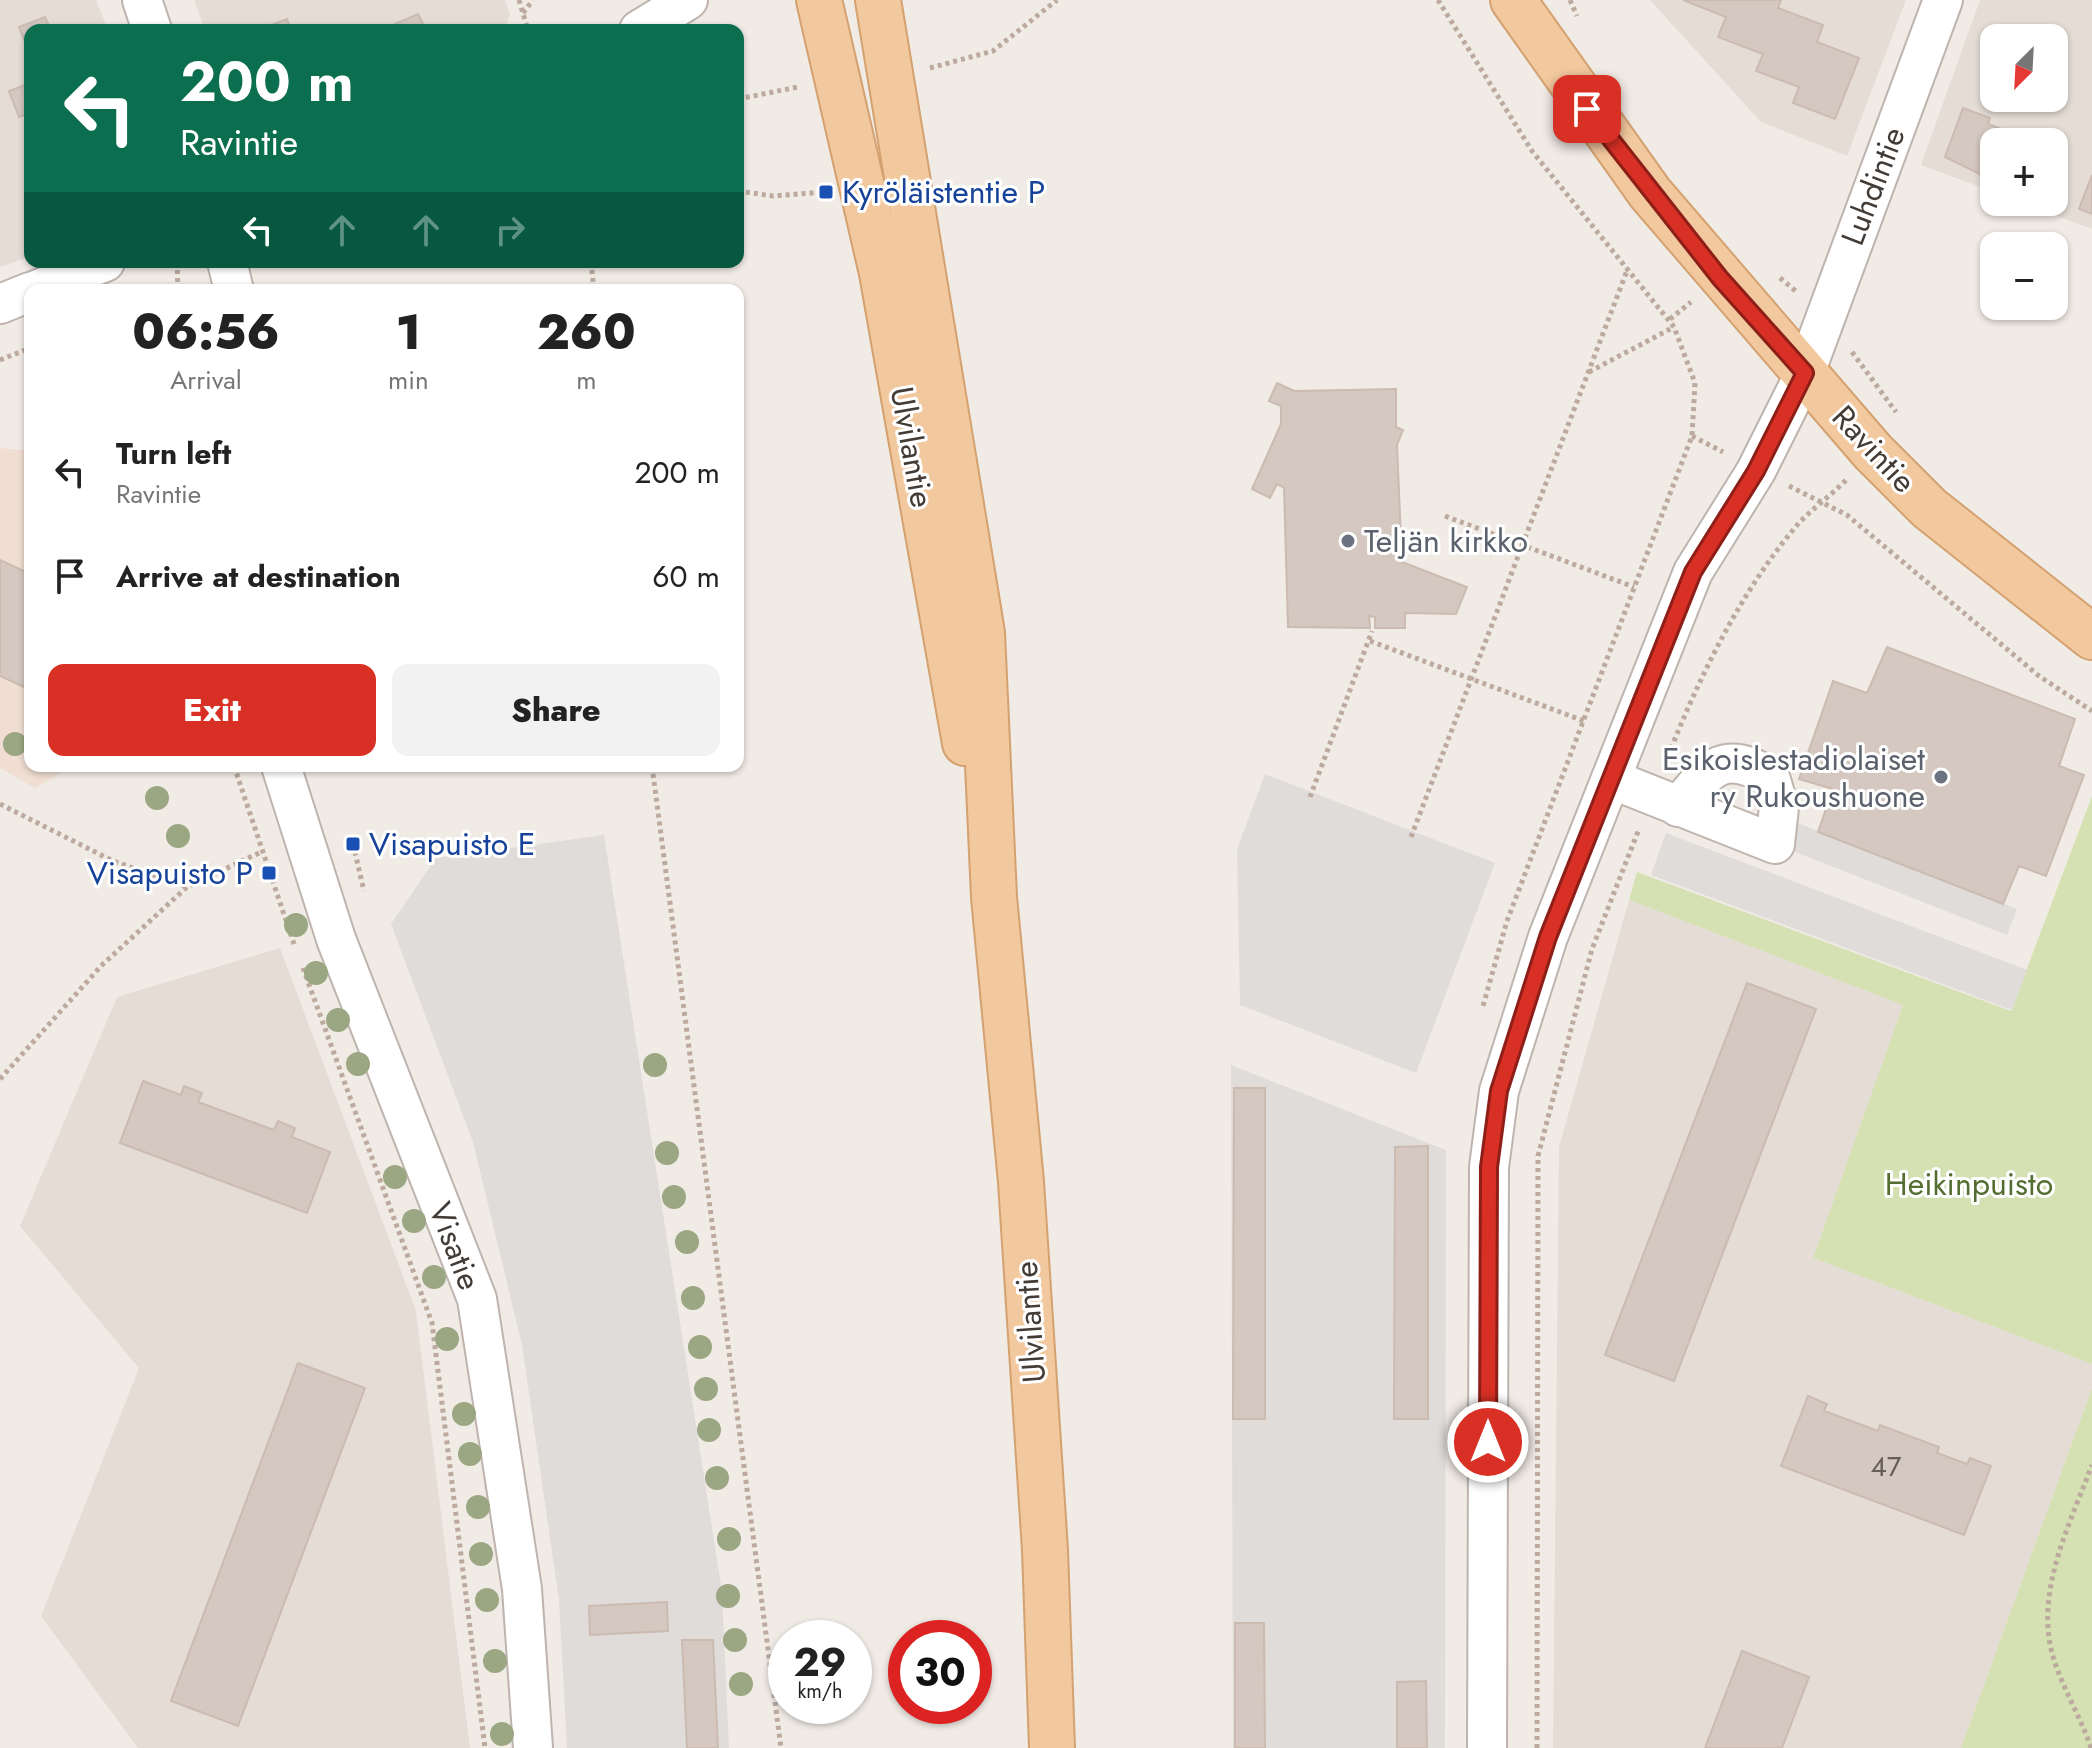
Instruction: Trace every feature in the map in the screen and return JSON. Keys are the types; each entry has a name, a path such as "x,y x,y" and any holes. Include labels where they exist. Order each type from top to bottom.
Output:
{"main road":[{"name":"Ulvilantie","path":"819,0 882,273 994,897"},
{"name":"Ulvilantie","path":"878,0 982,633 994,897 1021,1182 1044,1534 1052,1748"},
{"name":"Ravintie","path":"1513,0 1650,193 1873,452 1940,517 2092,637"}],"street":[{"path":"142,0 150,24"},
{"path":"649,24 688,0"},
{"name":"Luhdintie","path":"1487,1748 1489,1167 1499,1091 1548,937 1693,572 1756,471 1805,373 1943,0"},
{"path":"51,284 90,268"},
{"path":"0,304 24,294"},
{"name":"Visatie","path":"283,772 336,939 477,1299 522,1589 533,1748"},
{"path":"1611,779 1665,801"}],"path":[{"path":"519,0 526,24"},
{"path":"523,14 533,0"},
{"path":"926,69 993,51 1057,0"},
{"path":"1438,0 1532,151 1674,327 1695,383 1692,436 1507,921 1482,1011"},
{"path":"744,98 799,87"},
{"path":"744,192 773,196 826,192"},
{"path":"1411,837 1628,268"},
{"path":"1588,373 1674,327"},
{"path":"0,360 24,350"},
{"path":"1692,436 1847,515 2039,676 2092,711"},
{"path":"1537,1748 1538,1156 1592,949 1665,801 1683,718 1754,582 1795,527 1825,503 1873,452"},
{"path":"1445,516 1634,587"},
{"path":"1310,797 1372,631"},
{"path":"1370,641 1584,721"},
{"path":"236,772 261,852 432,1323 485,1748"},
{"path":"653,772 781,1748"},
{"path":"0,804 113,861 187,887"},
{"path":"0,1079 102,965 187,887 261,852"},
{"path":"2091,1748 2050,1646 2047,1605 2059,1552 2092,1465"}],"shaded area":[{"path":"0,0 96,0 106,24 24,24 24,258 0,267"},
{"path":"194,0 505,0 510,15 506,24 203,24"},
{"path":"1650,0 1906,0 1847,156 1761,122"},
{"path":"1980,0 2092,0 2092,229 2057,216 2068,216 2068,128 1980,128 1980,187 1921,165"},
{"path":"0,448 24,450 24,772 63,772 35,788 0,768"},
{"path":"1265,774 1495,863 1416,1073 1240,1005 1237,849"},
{"path":"1785,818 2017,909 2007,935 1775,844"},
{"path":"1666,833 2027,970 2012,1010 1651,875"},
{"path":"604,835 722,1592 729,1748 567,1748 559,1600 522,1345 473,1142 391,924 436,858"},
{"path":"1629,900 1903,1005 1813,1258 2092,1364 2092,1388 1961,1748 1553,1748 1559,1147"},
{"path":"280,948 416,1311 470,1748 138,1748 41,1616 139,1368 20,1226 117,997"},
{"path":"1231,1065 1446,1150 1445,1748 1233,1748"}],"green space":[{"name":"Heikinpuisto","path":"2092,796 2092,1364 1813,1258 1903,1005 1629,900 1637,872 2011,1011"},
{"path":"2092,1388 2092,1748 1961,1748"}],"building":[{"path":"1683,0 1781,0 1778,8 1823,25 1817,42 1859,58 1835,119 1793,103 1799,87 1756,71 1763,54 1718,37 1726,17"},
{"path":"418,14 423,24 395,24"},
{"path":"45,17 48,24 27,24"},
{"path":"24,85 24,115 19,117 9,91"},
{"path":"1963,108 1990,118 1988,124 1998,128 1980,128 1980,174 1945,157"},
{"path":"2092,175 2092,214 2079,209"},
{"path":"1277,383 1294,391 1396,389 1396,427 1403,430 1397,445 1402,562 1467,587 1456,614 1405,613 1405,628 1375,628 1375,617 1369,616 1370,628 1288,627 1284,488 1277,484 1270,498 1252,489 1281,424 1281,406 1269,401"},
{"path":"0,560 24,571 24,687 0,676"},
{"name":"Esikoislestadiolaiset ry Rukoushuone","path":"1887,647 2075,719 2059,766 2084,775 2046,876 2019,866 2003,904 1818,832 1833,789 1799,779 1833,681 1867,693"},
{"path":"1747,983 1816,1009 1674,1381 1605,1355"},
{"path":"143,1081 181,1095 184,1086 202,1093 198,1102 274,1130 278,1121 295,1128 292,1137 330,1152 307,1213 120,1143"},
{"path":"1234,1088 1265,1088 1265,1419 1233,1419"},
{"path":"1428,1146 1428,1419 1394,1419 1395,1147"},
{"path":"298,1363 365,1388 238,1726 171,1701"},
{"path":"1808,1396 1827,1404 1824,1411 1878,1431 1880,1425 1939,1447 1937,1453 1967,1464 1970,1458 1991,1466 1964,1535 1781,1466"},
{"path":"667,1602 668,1631 590,1635 589,1606"},
{"path":"1235,1623 1264,1623 1265,1748 1235,1748"},
{"path":"682,1640 713,1640 718,1748 687,1748"},
{"path":"1742,1651 1809,1677 1782,1748 1705,1748"},
{"path":"1426,1681 1427,1748 1397,1748 1397,1682"}],"place":[{"name":"Kyröläistentie P","path":"826,192"},
{"name":"Teljän kirkko","path":"1348,541"},
{"name":"Esikoislestadiolaiset ry Rukoushuone","path":"1941,777"},
{"name":"Visapuisto E","path":"353,844"},
{"name":"Visapuisto P","path":"269,873"}],"route":[{"path":"1488,1442 1489,1167 1499,1091 1548,937 1693,572 1756,471 1805,373 1720,278 1650,193 1587,109"}]}
